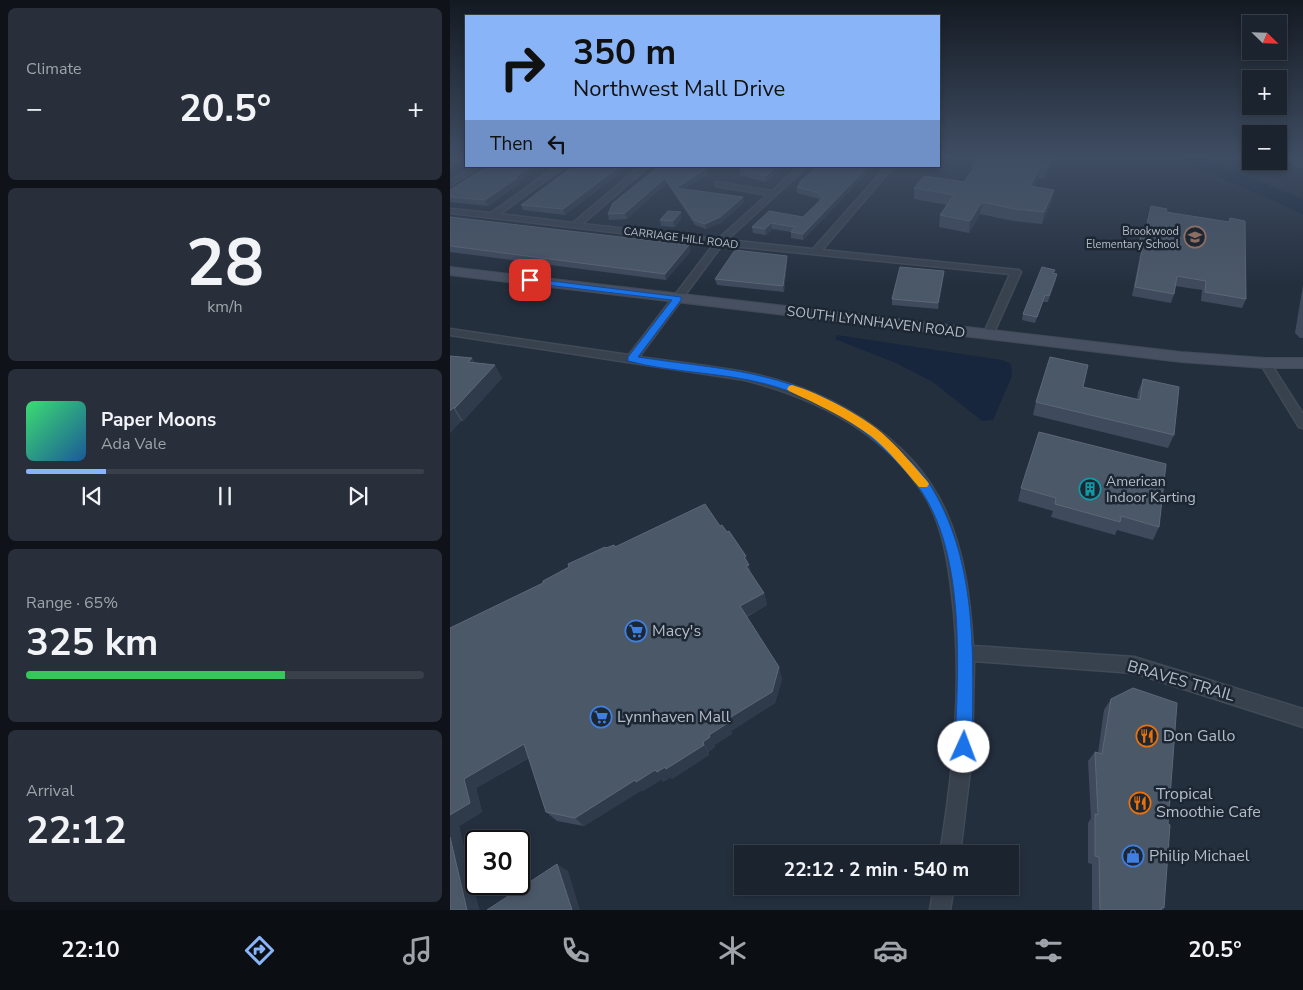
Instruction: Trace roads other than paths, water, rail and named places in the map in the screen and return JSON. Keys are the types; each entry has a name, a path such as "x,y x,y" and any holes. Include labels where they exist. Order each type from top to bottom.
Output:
{"street":[{"path":"493,216 516,199"},
{"path":"575,226 606,199"},
{"path":"632,359 720,242 768,199"},
{"path":"815,252 861,199"},
{"name":"CARRIAGE HILL ROAD","path":"450,211 720,242 1016,272 988,336"},
{"name":"SOUTH LYNNHAVEN ROAD","path":"450,271 988,336 1181,357 1265,363 1303,363"},
{"path":"450,332 769,381 810,395 853,418 876,434 912,470 927,490 940,516 951,546 962,607 966,653 964,747 951,845"},
{"path":"1265,363 1303,424"},
{"name":"BRAVES TRAIL","path":"966,653 1134,665 1185,679 1303,718"},
{"path":"940,910 942,895"}],"water":[{"path":"1303,199 1303,215 1272,200"},
{"path":"837,335 1002,360 1011,364 1012,376 993,420 982,421 933,382 896,363 835,339"}],"place":[{"name":"Brookwood Elementary School","path":"1195,237"},
{"name":"American Indoor Karting","path":"1090,489"},
{"name":"Macy's","path":"636,631"},
{"name":"Lynnhaven Mall","path":"601,717"},
{"name":"Don Gallo","path":"1147,736"},
{"name":"Tropical Smoothie Cafe","path":"1140,803"},
{"name":"Philip Michael","path":"1133,856"}]}
